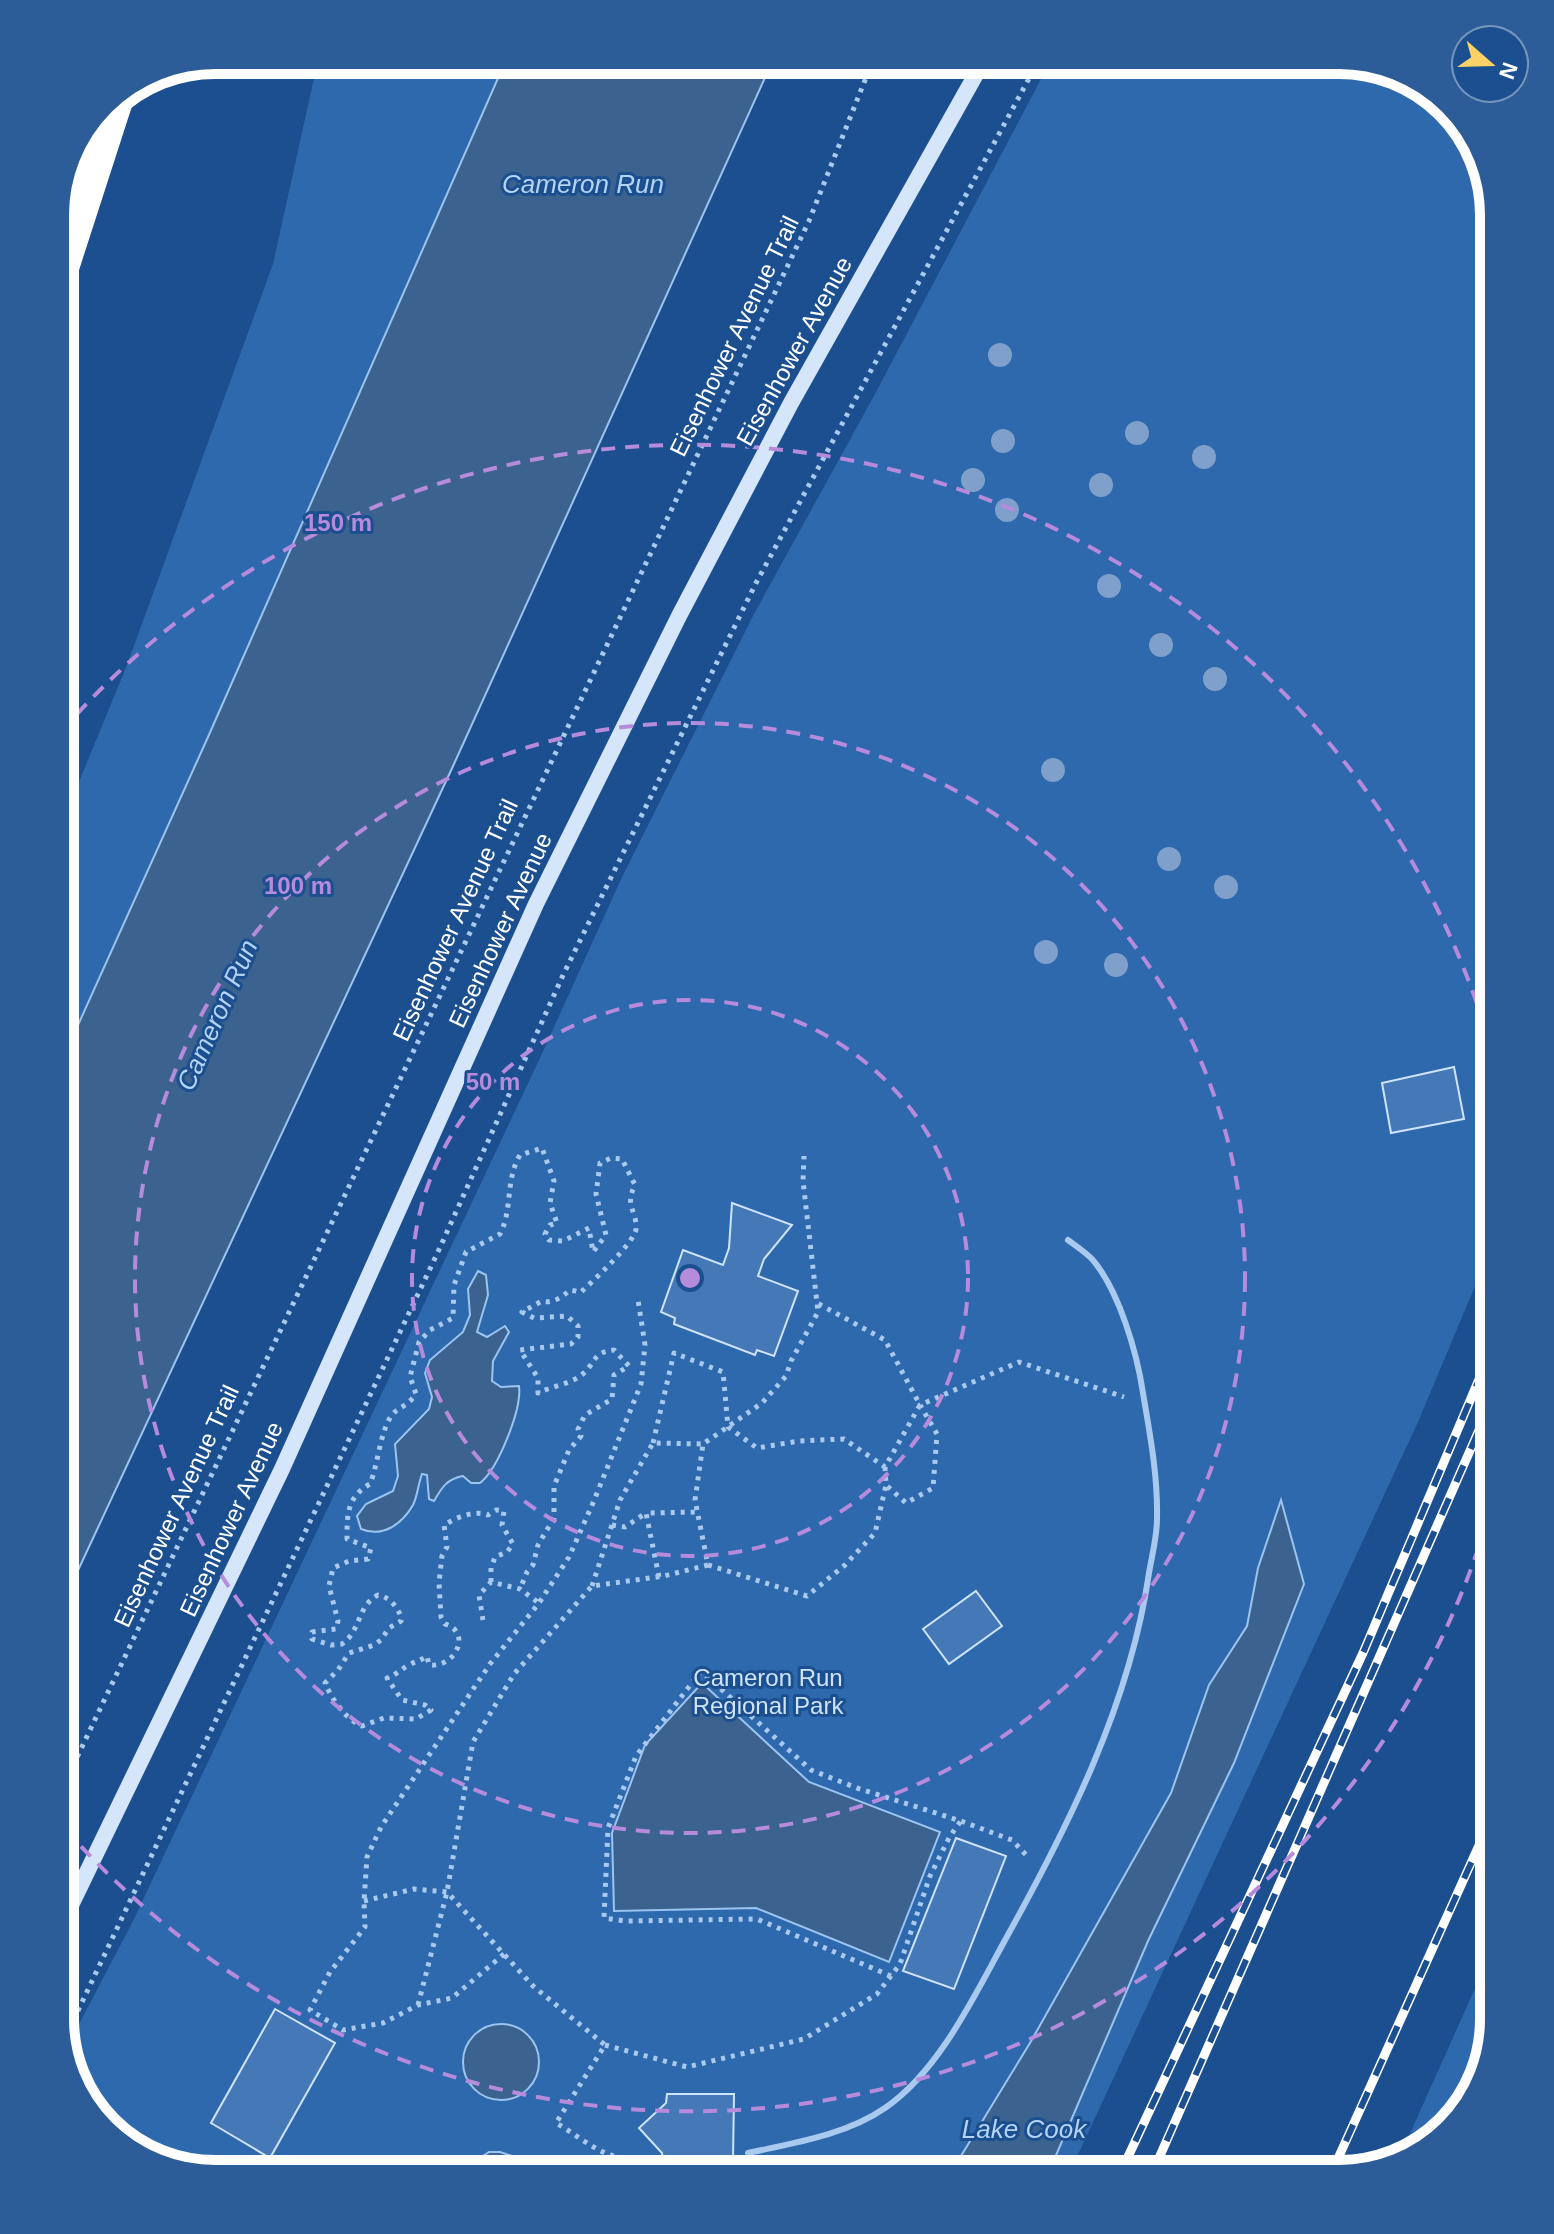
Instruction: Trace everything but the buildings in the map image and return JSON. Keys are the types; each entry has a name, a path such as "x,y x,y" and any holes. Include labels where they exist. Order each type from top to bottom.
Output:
{"highway":[{"path":"74,247 117,114"}],"main road":[{"name":"Eisenhower Avenue","path":"74,1899 282,1469 536,904 679,616 791,403 976,74"}],"lane":[{"path":"748,2153 812,2139 885,2108 929,2067 959,2024 1043,1872 1098,1751 1119,1692 1144,1608 1157,1521 1155,1458 1140,1371 1120,1310 1092,1259 1068,1240"}],"path":[{"name":"Eisenhower Avenue Trail","path":"74,1764 809,221 867,74"},
{"path":"74,2019 437,1254 564,973 742,611 1031,74"},
{"path":"483,1620 479,1595 491,1582 495,1557 507,1552 513,1544 502,1525 504,1511 465,1515 444,1525 447,1547 442,1556 439,1583 441,1617 458,1633 459,1643 448,1663 429,1665 427,1656 387,1678 402,1700 425,1705 431,1710 416,1719 384,1718 362,1726 351,1722 330,1695 325,1683 349,1653 381,1640 389,1628 401,1621 394,1604 387,1597 378,1595 364,1604 355,1631 342,1644 331,1645 312,1639 312,1632 336,1629 338,1621 329,1586 333,1568 349,1561 368,1559 371,1548 347,1539 348,1511 357,1491 370,1484 393,1412 408,1406 416,1394 410,1377 419,1342 430,1330 453,1318 454,1285 466,1252 500,1234 509,1206 512,1168 520,1155 542,1148 554,1181 550,1203 557,1223 550,1225 545,1234 549,1240 563,1241 589,1228 593,1252 606,1235 596,1194 600,1163 611,1158 622,1159 635,1185 629,1196 636,1229 632,1236 616,1259 592,1278 581,1292 570,1290 561,1297 549,1302 542,1301 522,1312 534,1318 567,1316 578,1326 578,1337 571,1344 520,1350 538,1378 538,1393 579,1377 597,1354 606,1351 614,1350 629,1366 614,1375 612,1399 585,1415 578,1429 581,1436 569,1450 554,1486 554,1518 538,1545 533,1565 520,1589"},
{"path":"653,1443 703,1444 762,1403 786,1376 818,1312 803,1181 804,1156"},
{"path":"504,1954 452,1998 418,2005 383,2023 343,2030 310,2010 330,1972 365,1927 367,1857 381,1827 490,1664 539,1603 569,1557 641,1384 645,1345 638,1300"},
{"path":"817,1303 885,1340 937,1434 933,1488 906,1503 886,1485"},
{"path":"418,2005 447,1892 473,1742 514,1674 592,1586 620,1500 653,1443 674,1353 723,1372 728,1427 757,1448 799,1441 844,1439 885,1467"},
{"path":"592,1586 659,1577 708,1565 807,1596 845,1565 875,1533 886,1485 885,1467 920,1405 1019,1362 1145,1402"},
{"path":"703,1444 695,1500 708,1565"},
{"path":"612,1525 625,1527 646,1513 698,1512"},
{"path":"646,1513 659,1577"},
{"path":"491,1582 520,1589 539,1603"},
{"path":"891,1976 757,1919 625,1921 604,1918 608,1828 636,1756 701,1671 811,1770 1012,1840 1043,1872"},
{"path":"364,1901 414,1889 447,1892 550,2001 605,2045 687,2067 804,2039 877,1994 900,1964 930,1876 961,1821"},
{"path":"605,2045 556,2123 610,2155 633,2160"},
{"path":"742,2160 748,2153"}],"green space":[{"path":"315,74 500,74 74,1034 74,794 127,665 273,264"},
{"name":"Cameron Run Regional Park","path":"1044,74 1349,74 1385,81 1402,88 1425,103 1451,129 1475,178 1480,215 1480,1274 1418,1422 1075,2160 205,2160 169,2153 136,2136 103,2105 85,2073 75,2032 133,1921 540,1058 622,877 755,612 875,394"},
{"path":"1480,1977 1479,2038 1469,2073 1461,2090 1439,2119 1406,2143"}],"water":[{"name":"Cameron Run","path":"500,74 767,74 454,764 74,1579 74,1034"},
{"path":"478,1271 486,1275 488,1295 477,1332 487,1337 505,1326 509,1332 493,1361 492,1381 501,1387 519,1386 517,1409 501,1452 480,1483 471,1483 463,1476 457,1477 446,1484 434,1501 429,1499 427,1475 422,1474 413,1505 398,1523 377,1532 361,1529 357,1516 366,1504 393,1491 398,1476 395,1444 429,1409 432,1397 425,1373 430,1360 463,1332 470,1315 468,1289"},
{"name":"Lake Cook","path":"1281,1500 1304,1584 1234,1763 1148,1941 1054,2160 959,2160 1030,2043 1171,1793 1209,1685 1247,1626 1258,1568"},
{"path":"702,1683 809,1782 940,1832 889,1962 756,1908 614,1911 612,1833 645,1745"},
{"path":"501,2024 515,2027 528,2035 536,2048 539,2062 536,2076 528,2089 515,2097 501,2100 487,2097 474,2089 466,2076 463,2062 466,2048 474,2035 487,2027"},
{"path":"489,2152 500,2152 516,2160 477,2160"}],"railway":[{"path":"1127,2160 1363,1653 1480,1377"},
{"path":"1158,2160 1480,1428"},
{"path":"1337,2160 1480,1843"}]}
